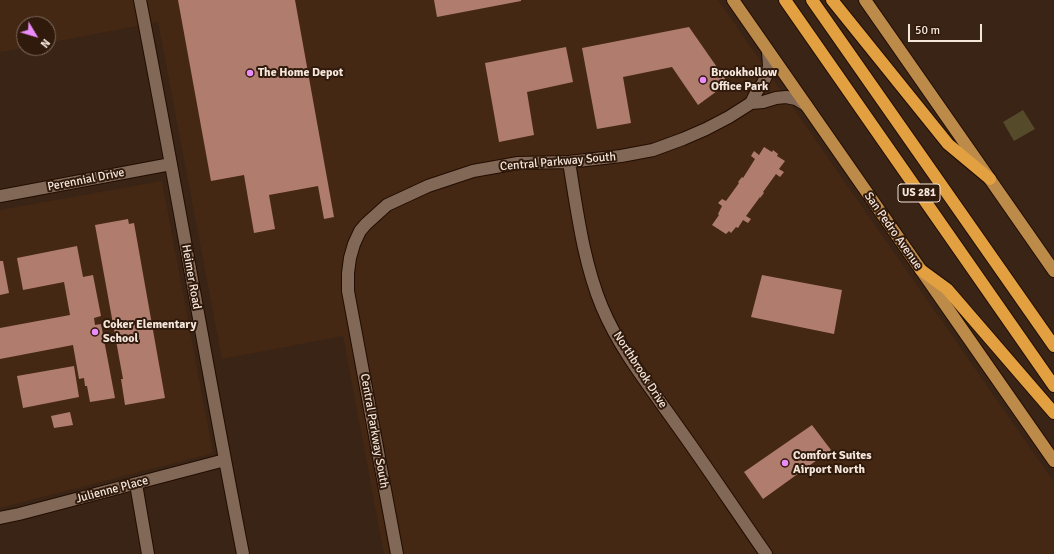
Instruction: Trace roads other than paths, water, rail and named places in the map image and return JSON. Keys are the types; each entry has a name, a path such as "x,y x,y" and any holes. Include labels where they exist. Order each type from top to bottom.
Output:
{"highway":[{"name":"US 281","path":"785,0 1054,386"},
{"name":"US 281","path":"812,0 1054,346"},
{"path":"832,0 948,144 990,179"},
{"path":"921,270 947,289 1054,412"}],"main road":[{"name":"San Pedro Avenue","path":"733,0 1054,461"},
{"path":"865,0 1054,271"}],"street":[{"name":"Heimer Road","path":"140,0 243,554"},
{"name":"Central Parkway South","path":"397,554 348,291 350,258 360,231 387,205 428,186 473,172 518,163 569,162 621,156 653,150 706,129 729,117 750,103 767,74 769,66 768,51"},
{"name":"Central Parkway South","path":"750,103 763,102 783,97 796,100 806,105"},
{"name":"Northbrook Drive","path":"569,162 583,245 591,276 602,307 616,336 633,363 766,554"},
{"name":"Perennial Drive","path":"0,196 171,164"},
{"name":"Julienne Place","path":"0,518 225,460"},
{"path":"136,484 148,554"}],"place":[{"name":"The Home Depot","path":"250,73"},
{"name":"Brookhollow Office Park","path":"703,80"},
{"name":"Coker Elementary School","path":"95,332"},
{"name":"Comfort Suites Airport North","path":"785,463"}]}
